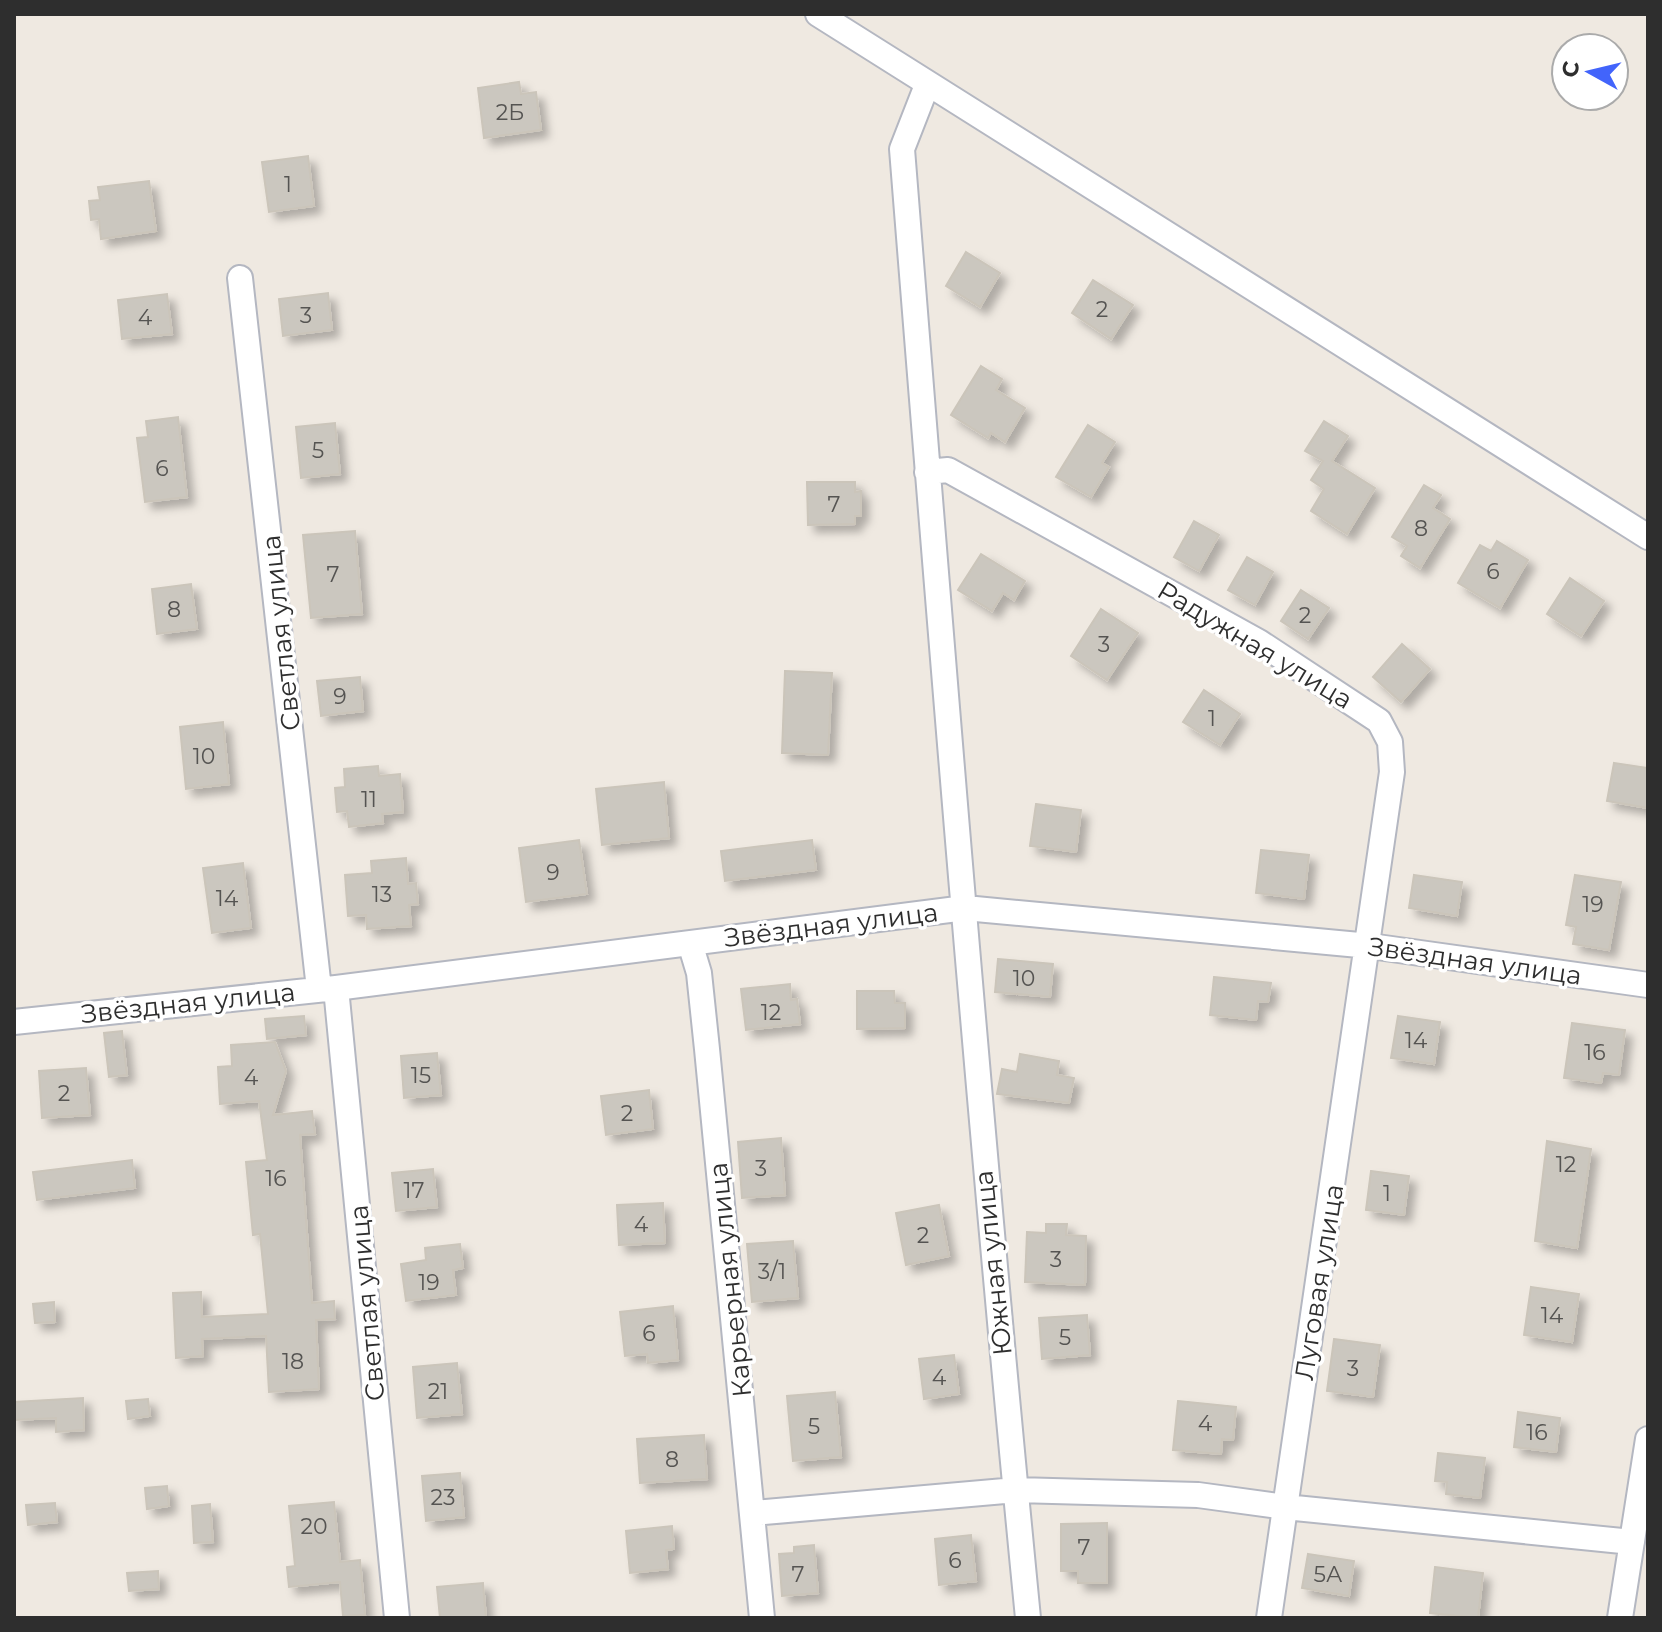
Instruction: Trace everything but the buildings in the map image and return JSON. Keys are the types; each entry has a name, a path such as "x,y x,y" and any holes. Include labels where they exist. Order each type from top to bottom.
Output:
{"street":[{"path":"818,14 1648,537"},
{"name":"Южная улица","path":"927,85 902,149 965,908 978,1112 1028,1618"},
{"name":"Светлая улица","path":"240,278 328,989 397,1618"},
{"name":"Радужная улица","path":"927,472 948,470 1246,634 1379,721 1390,742 1392,772 1370,946"},
{"name":"Звёздная улица","path":"14,1022 328,989 965,908 1370,946 1648,985"},
{"name":"Карьерная улица","path":"690,943 699,973 762,1618"},
{"name":"Луговая улица","path":"1269,1618 1370,946"},
{"path":"1620,1618 1648,1439"},
{"path":"754,1513 1016,1490 1198,1495 1285,1507 1632,1542"}]}
